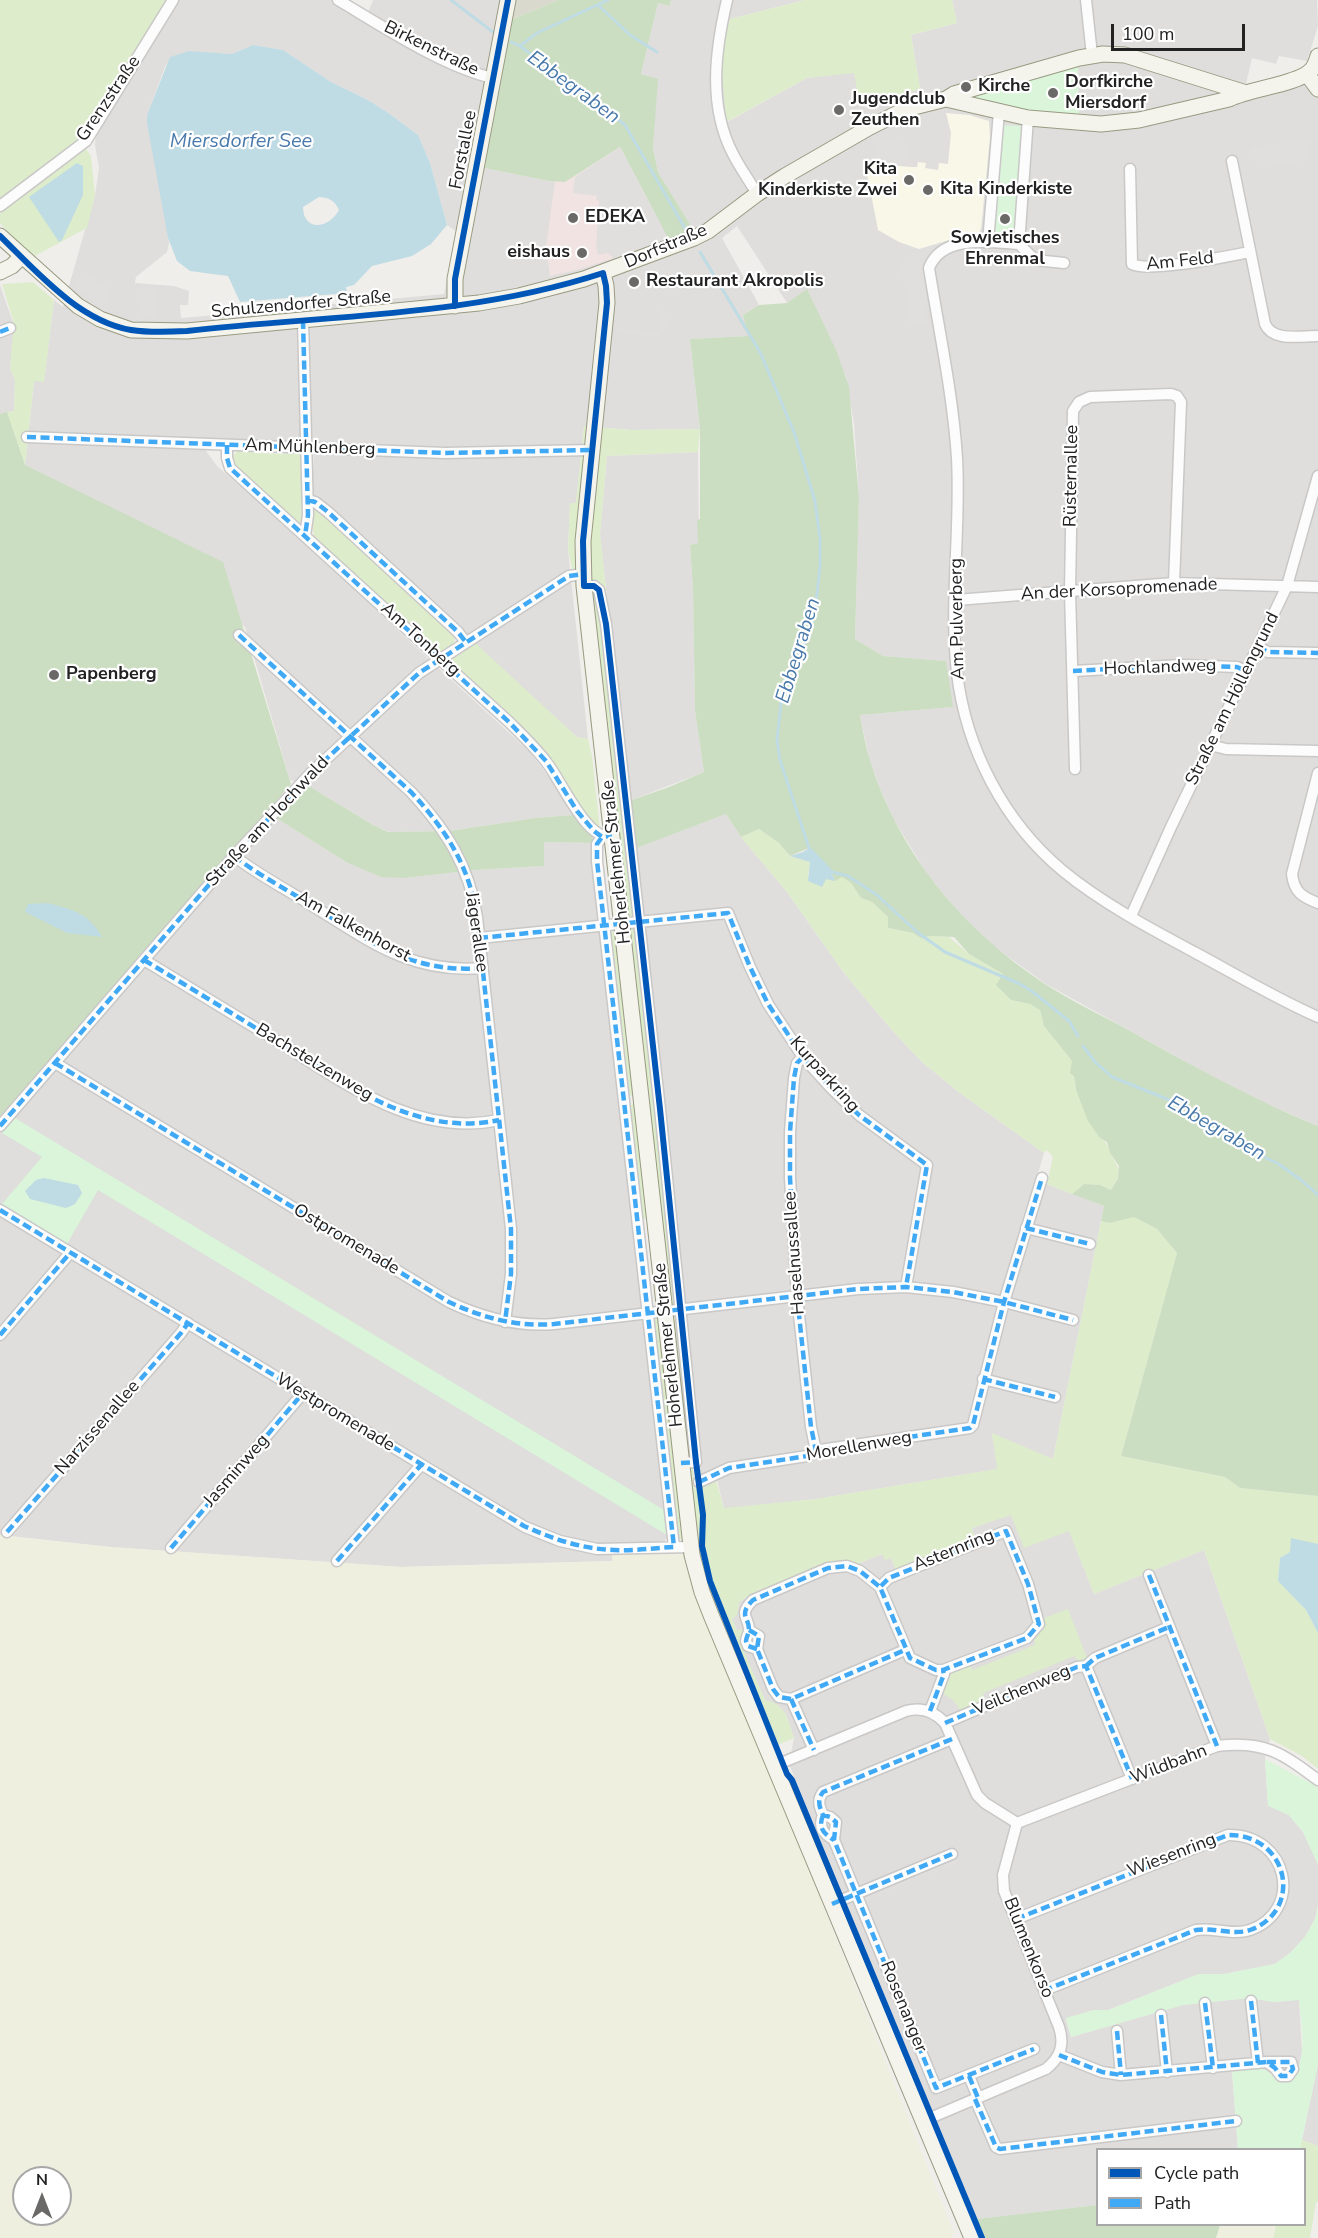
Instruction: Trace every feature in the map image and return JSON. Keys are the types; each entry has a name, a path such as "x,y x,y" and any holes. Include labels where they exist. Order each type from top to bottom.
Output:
{"street":[{"name":"Grenzstraße","path":"0,206 86,141 172,0"},
{"name":"Birkenstraße","path":"339,0 426,51 493,78"},
{"name":"Forstallee","path":"455,306 455,279 508,0"},
{"path":"727,0 718,39 716,70 720,116 733,154 757,194"},
{"path":"1086,0 1092,55"},
{"name":"Dorfstraße","path":"603,273 704,233 757,194 823,153 891,116 915,106 946,99 954,94 1092,55 1125,55 1243,92"},
{"path":"1318,56 1315,66 1307,74 1318,88"},
{"name":"Dorfstraße","path":"946,99 1028,118 1057,122 1119,123 1229,99 1243,92 1307,74"},
{"path":"988,242 999,112"},
{"path":"1028,118 1019,244 1035,260 1064,263"},
{"path":"1232,161 1264,324 1268,332 1275,336 1318,336"},
{"name":"Am Feld","path":"1130,169 1132,264 1162,266 1250,252"},
{"name":"Schulzendorfer Straße","path":"0,236 58,290 86,311 131,330 188,331 455,306 519,296 603,273"},
{"name":"Am Pulverberg","path":"1019,244 988,242 951,247 939,252 929,268 957,456 956,656 963,707 976,750 994,787 1022,829 1046,856 1074,879 1131,916 1318,1017"},
{"path":"0,272 12,266 21,256"},
{"name":"Hoherlehmer Straße","path":"603,273 607,303 583,541 584,580 607,836 621,923 692,1551 708,1607 972,2238"},
{"path":"303,320 308,500 305,536"},
{"name":"Rüsternallee","path":"1075,769 1070,592 1073,411 1078,402 1090,397 1170,394 1177,396 1180,402 1174,584"},
{"name":"Am Mühlenberg","path":"27,437 477,454 592,450"},
{"name":"Am Tonberg","path":"227,445 230,468 440,658 534,747 554,772 577,811 594,831 607,836"},
{"name":"Straße am Höllengrund","path":"1131,916 1287,586 1318,476"},
{"name":"Am Tonberg","path":"308,500 315,502 328,512 465,641"},
{"name":"Straße am Hochwald","path":"0,1126 282,802 350,737 410,681 465,641 569,576 584,580"},
{"name":"Hoherlehmer Straße","path":"584,580 599,590 605,617 682,1311 696,1462 681,1463"},
{"name":"An der Korsopromenade","path":"956,600 1174,584 1318,587"},
{"name":"Jägerallee","path":"239,635 411,792 432,814 452,843 470,884 479,938 512,1252 506,1322"},
{"path":"1258,647 1268,652 1318,653"},
{"name":"Hochlandweg","path":"1073,671 1183,665 1237,667 1246,671"},
{"path":"1210,745 1226,749 1318,751"},
{"path":"1318,773 1292,874 1297,892 1318,903"},
{"name":"Hoherlehmer Straße","path":"607,836 597,844 596,852 674,1547"},
{"name":"Am Falkenhorst","path":"234,856 393,954 434,967 482,968"},
{"name":"Kurparkring","path":"621,923 728,913 768,1004 803,1057 859,1115 927,1165 906,1287"},
{"path":"479,938 621,923"},
{"name":"Bachstelzenweg","path":"144,960 390,1108 447,1123 474,1124 499,1120"},
{"name":"Haselnussallee","path":"803,1057 797,1063 790,1132 790,1196 797,1296 811,1427 816,1451"},
{"name":"Ostpromenade","path":"55,1063 449,1302 471,1312 506,1322 543,1325 682,1311 858,1289 906,1287 967,1294 1004,1302"},
{"name":"Morellenweg","path":"699,1482 729,1468 807,1456 816,1451 970,1428 973,1425 1004,1302 1042,1178"},
{"name":"Westpromenade","path":"0,1210 524,1526 560,1541 587,1547 615,1550 674,1547 692,1551"},
{"path":"1026,1228 1090,1244"},
{"path":"0,1335 70,1253"},
{"path":"1004,1302 1073,1320"},
{"name":"Narzissenallee","path":"7,1532 175,1341 188,1323"},
{"path":"983,1379 1055,1397"},
{"name":"Jasminweg","path":"171,1548 303,1393"},
{"path":"337,1561 421,1465"},
{"name":"Asternring","path":"880,1587 889,1578 1006,1531 1028,1584 1039,1624 1027,1638 943,1670"},
{"path":"906,1650 791,1699 779,1697 773,1689 757,1649 748,1646 746,1641 749,1630 745,1617 746,1607 753,1599 828,1568 847,1566 860,1571 880,1587 910,1658 936,1670 943,1670 940,1687 930,1711"},
{"path":"1149,1575 1217,1746"},
{"path":"1086,1666 1095,1658 1169,1627"},
{"name":"Veilchenweg","path":"945,1722 1077,1667 1086,1666 1132,1779"},
{"path":"791,1699 814,1750"},
{"path":"774,1766 906,1711 914,1709 930,1711 945,1722 977,1795 1017,1824"},
{"path":"823,1815 836,1822 834,1840 825,1835 821,1829 820,1822 823,1815 819,1797 823,1792 952,1739"},
{"name":"Wildbahn","path":"1017,1824 1217,1746 1245,1744 1267,1748 1293,1762 1318,1780"},
{"name":"Blumenkorso","path":"1017,1824 1003,1883 1062,2035 1059,2055"},
{"name":"Wiesenring","path":"1016,1919 1228,1835 1249,1837 1265,1845 1282,1871 1283,1884 1278,1906 1268,1919 1250,1930 1234,1932 1205,1928 1196,1930 1045,1990"},
{"name":"Rosenanger","path":"834,1840 936,2088 941,2088 1034,2049"},
{"path":"832,1904 952,1854"},
{"path":"923,2121 1046,2069 1059,2055 1102,2072 1121,2075 1263,2063 1251,2001"},
{"path":"1205,2003 1213,2068"},
{"path":"1161,2015 1167,2072"},
{"path":"1117,2031 1121,2075"},
{"path":"969,2076 996,2147 1000,2150 1236,2121"}],"shaded area":[{"path":"175,0 332,0 365,20 373,0 512,0 484,168 565,182 693,229 658,172 653,148 657,79 641,74 658,3 670,6 671,0 805,0 730,19 723,42 722,70 727,122 807,78 855,72 884,94 886,105 920,88 911,35 957,23 952,0 1082,0 1089,49 1247,96 1316,79 1318,75 1318,1126 1215,1078 1046,984 985,940 964,919 927,874 893,818 880,788 869,757 860,715 952,707 945,661 883,656 855,639 859,498 854,423 846,377 807,290 787,303 737,226 722,238 759,305 743,315 749,336 690,339 700,429 631,430 584,426 576,504 570,503 568,550 588,739 577,737 459,630 371,545 315,496 312,491 314,451 203,447 218,467 307,543 530,752 573,815 535,818 450,831 389,832 373,825 307,785 290,780 245,627 25,465 34,381 44,381 54,300 63,307 95,195 99,168 95,145 96,135","holes":["253,45 283,50 331,82 368,100 418,135 430,163 447,225 456,231 444,294 181,318 180,305 188,305 189,291 174,286 135,283 136,277 167,252 169,243 147,115 171,57 189,52 232,54"]},
{"path":"512,0 559,0 508,21"},
{"path":"1088,0 1317,0 1318,26 1307,61 1279,56 1276,64 1252,58 1246,84 1094,47"},
{"name":"Kita Kinderkiste","path":"946,113 969,115 989,121 990,138 981,229 977,236 956,238 919,249 899,242 878,230 865,163 917,167 918,162 926,163 925,168 938,170 939,163 948,164 951,133"},
{"path":"1309,139 1311,145 1306,153 1307,160 1258,169 1257,160 1249,148"},
{"path":"877,141 908,143 906,164 875,161"},
{"path":"620,147 633,252 550,276 546,247 555,181 565,182"},
{"path":"620,147 669,240 614,259 608,253 598,255 596,246 599,201 596,200 597,196 573,193 575,177"},
{"path":"921,263 928,305 922,307 925,323 911,326 901,264"},
{"path":"81,270 113,290 102,307 77,289"},
{"path":"0,285 16,331 10,369 15,380 14,411 0,414"},
{"path":"137,289 157,289 158,318 138,318"},
{"path":"662,304 666,329 660,331 659,337 618,333 618,328 658,332 660,322 658,306"},
{"path":"698,452 699,544 690,545 695,711 704,772 629,801 600,534 607,456"},
{"path":"726,814 741,837 787,892 844,973 922,1062 960,1093 1044,1153 1036,1180 1104,1206 1053,1459 992,1434 998,1469 816,1499 724,1509 715,1471 700,1474 688,1336 634,849"},
{"path":"273,816 346,862 405,878 475,870 544,866 544,842 594,843 668,1537 662,1543 614,1545 615,1555 612,1556 612,1561 401,1567 110,1547 0,1535 0,1134 233,866"},
{"path":"1011,1514 1069,1530 1094,1594 1204,1550 1270,1739 1265,1759 1268,1805 1289,1815 1303,1832 1318,1864 1318,1905 1315,1919 1305,1937 1290,1953 1275,1964 1224,1974 1199,1974 1108,2010 1094,2010 1066,2019 1071,2037 1182,2005 1249,1998 1275,2002 1299,1999 1302,2052 1298,2074 1288,2083 1276,2080 1271,2073 1232,2071 1238,2148 1096,2148 1096,2205 977,2219 789,1764 794,1738 785,1713 765,1700 740,1645 742,1630 737,1631 732,1619 737,1614 739,1602 753,1593 829,1562 860,1563 882,1554 891,1558 897,1573 976,1541 972,1528"},
{"path":"955,1858 957,1863 873,1897 871,1892"},
{"path":"1318,2064 1318,2146 1302,2140"}],"green space":[{"path":"0,0 169,0 80,141 91,156 95,195 87,228 31,258 0,223"},
{"path":"559,0 671,0 670,6 658,3 641,74 658,79 653,148 658,172 693,229 669,240 620,147 565,182 484,168 508,21"},
{"path":"805,0 952,0 957,23 911,35 920,88 886,105 884,94 858,97 854,73 807,78 726,122 722,70 723,42 730,19"},
{"path":"1078,61 1079,115 1036,116 977,102 975,96"},
{"path":"1000,125 1023,126 1016,237 995,236 992,233"},
{"path":"33,282 54,300 44,382 34,381 25,465 7,412 14,411 15,380 10,369 13,332 16,330 2,284"},
{"path":"807,289 837,352 849,387 859,498 855,639 883,656 946,661 953,707 860,715 868,754 882,794 916,858 961,914 1015,963 1045,984 1224,1082 1318,1126 1318,1496 1240,1488 1225,1477 1121,1456 1177,1253 1157,1229 1134,1217 1110,1223 1101,1221 1104,1206 1072,1194 1084,1184 1100,1185 1111,1190 1118,1178 1119,1166 1110,1153 1107,1142 1100,1138 1088,1121 1076,1090 1074,1076 1070,1073 1072,1061 1044,1026 1040,1010 1030,1004 1011,1000 996,985 1003,974 969,954 954,937 921,938 913,933 888,928 888,917 872,902 861,898 851,883 842,877 835,881 821,859 809,848 790,856 779,843 759,829 741,837 726,814 634,849 629,801 704,772 695,711 690,545 698,543 700,429 690,339 748,336 743,315 759,305 787,303"},
{"path":"7,412 25,465 223,562 291,784 0,1121 0,414"},
{"path":"584,426 631,430 700,429 698,452 607,456 600,534 629,801 695,1489 716,1481 724,1508 816,1499 997,1469 992,1433 1053,1459 1101,1221 1110,1223 1134,1217 1157,1229 1177,1253 1121,1456 1225,1477 1240,1488 1318,1496 1318,1544 1290,1552 1280,1558 1278,1581 1306,1610 1318,1633 1318,1769 1302,1756 1270,1739 1204,1550 1094,1594 1069,1531 1024,1548 1011,1515 972,1528 976,1541 897,1573 891,1558 885,1560 882,1554 860,1563 829,1562 753,1593 739,1602 737,1615 732,1619 737,1631 743,1629 741,1645 765,1700 782,1709 794,1738 773,1747 716,1614 695,1540 607,829 603,832 575,582 568,550 570,503 576,503"},
{"path":"239,450 285,454 288,451 297,452 302,456 301,522 295,523 235,467 233,456"},
{"path":"315,509 319,509 455,634 454,644 440,652 314,538 311,515"},
{"path":"474,642 577,737 588,739 600,830 587,817 570,789 455,667 452,662 453,656"},
{"path":"307,785 388,832 450,831 535,818 573,815 592,835 594,843 544,842 544,866 475,870 405,878 381,877 346,862 273,816"},
{"path":"759,829 779,843 790,856 810,862 808,877 826,879 842,877 851,883 861,898 872,902 888,917 888,928 913,933 921,938 949,937 969,954 1003,974 997,985 1011,1000 1030,1004 1040,1010 1044,1026 1072,1061 1076,1091 1118,1168 1119,1174 1111,1190 1100,1185 1084,1184 1072,1194 1047,1184 1053,1157 1047,1150 1044,1153 960,1093 922,1062 844,973 787,892 741,837"},
{"path":"612,931 616,932 635,1095 633,1096 628,1095 609,934"},
{"path":"633,1103 636,1104 650,1218 640,1219 628,1111"},
{"path":"15,1118 664,1510 667,1535 98,1190 67,1244 2,1204 42,1157 2,1133"},
{"path":"654,1320 660,1322 682,1540 677,1538"},
{"path":"0,1535 110,1547 401,1567 612,1561 612,1555 682,1553 688,1558 696,1588 954,2233 951,2238 0,2238"},
{"path":"1068,1609 1087,1658 1079,1663 1075,1656 983,1693 985,1700 961,1711 953,1700 942,1693 952,1671 969,1664 972,1670 1035,1645 1034,1638 1044,1625 1044,1618"},
{"path":"1265,1759 1318,1787 1318,1865 1303,1832 1289,1815 1268,1806"},
{"path":"1318,1905 1318,2064 1300,2148 1238,2148 1232,2071 1261,2068 1276,2080 1288,2083 1295,2075 1302,2055 1299,2000 1275,2002 1249,1998 1183,2005 1071,2037 1066,2018 1094,2010 1109,2010 1199,1974 1224,1974 1275,1964 1290,1953 1305,1937 1315,1919"},
{"path":"1302,2140 1318,2146 1318,2202 1316,2202 1310,2238 1273,2238 1276,2226 1306,2226 1306,2148 1300,2148"},
{"path":"1096,2205 1096,2226 1220,2226 1216,2238 985,2238 977,2219"},
{"path":"1220,2226 1276,2226 1273,2238 1216,2238"}],"water":[{"name":"Miersdorfer See","path":"253,45 283,50 331,82 368,100 418,135 430,163 447,225 431,244 412,256 372,266 354,285 346,287 347,293 240,302 228,276 190,271 177,261 168,238 147,115 170,57 189,51 232,54","holes":["319,197 329,199 339,210 329,221 323,224 311,224 304,215 303,207"]},
{"path":"77,163 83,166 83,195 59,242 29,197"},
{"path":"809,848 821,859 835,881 826,879 822,887 808,881 810,862 790,856"},
{"path":"47,903 79,913 91,922 102,937 67,933 25,912 28,904"},
{"path":"44,1178 78,1185 82,1193 75,1204 66,1208 30,1199 25,1191 36,1180"},
{"path":"1291,1538 1318,1544 1318,1633 1306,1610 1278,1581 1280,1558 1290,1552"}],"waterway":[{"name":"Ebbegraben","path":"451,0 493,32"},
{"path":"520,46 537,33 608,0"},
{"path":"598,5 630,35 657,52"},
{"name":"Ebbegraben","path":"511,42 520,46 625,125 686,230"},
{"name":"Ebbegraben","path":"700,252 760,352 794,432 815,501 820,539 820,567 815,612 809,634 782,694 777,740 780,760 809,848 832,872 848,876 877,895 917,932 945,952 1020,984 1033,992 1069,1021 1078,1036"},
{"name":"Ebbegraben","path":"1083,1046 1095,1062 1112,1077 1177,1103 1229,1134 1251,1151 1277,1163 1318,1195"}],"marked path":[{"path":"303,320 308,515 305,536"},
{"path":"0,332 10,328"},
{"path":"27,437 445,453 592,450"},
{"path":"227,445 230,468 509,722 546,761 577,811 594,831 602,837 612,836"},
{"path":"308,500 315,502 328,512 465,641"},
{"path":"0,1126 234,856 311,773 419,673 569,576 583,574"},
{"path":"239,635 411,792 435,820 462,865 477,917 511,1229 511,1274 505,1322"},
{"path":"1258,647 1268,652 1318,653"},
{"path":"1073,671 1183,665 1237,667 1246,671"},
{"path":"0,1210 524,1526 557,1539 591,1548 636,1550 674,1547 597,861 597,844 602,837"},
{"path":"234,856 261,875 390,951 410,960 432,965 482,968"},
{"path":"479,938 728,913 768,1004 803,1057 859,1115 927,1165 906,1287"},
{"path":"144,960 328,1073 382,1103 410,1114 438,1121 468,1123 499,1120"},
{"path":"803,1057 797,1063 794,1078 790,1132 790,1178 797,1296 811,1427 816,1451"},
{"path":"55,1063 449,1302 500,1320 513,1323 554,1324 858,1289 906,1287 953,1292 1004,1302 1073,1320"},
{"path":"699,1482 729,1468 807,1456 820,1450 970,1428 973,1425 1004,1302 1042,1178"},
{"path":"1026,1228 1090,1244"},
{"path":"0,1335 70,1253"},
{"path":"7,1532 188,1323"},
{"path":"983,1379 1055,1397"},
{"path":"171,1548 303,1393"},
{"path":"681,1463 696,1462 696,1459"},
{"path":"337,1561 421,1465"},
{"path":"757,1649 748,1646 746,1641 749,1626 745,1613 753,1600 828,1568 847,1566 860,1571 880,1587 910,1658 936,1670 943,1670 1027,1638 1039,1624 1028,1584 1006,1531 889,1578 880,1587"},
{"path":"1149,1575 1217,1746"},
{"path":"1086,1666 1095,1658 1169,1627"},
{"path":"749,1630 759,1636 757,1649 773,1689 779,1697 791,1699 905,1650"},
{"path":"945,1723 1077,1667 1086,1666 1132,1779"},
{"path":"930,1711 944,1674 943,1670"},
{"path":"791,1699 814,1750"},
{"path":"952,1739 823,1792 819,1800 820,1806 823,1815 836,1822 834,1840 936,2088 1034,2049"},
{"path":"823,1815 822,1830 834,1840"},
{"path":"1016,1919 1228,1835 1249,1838 1265,1847 1276,1860 1282,1875 1283,1891 1278,1907 1267,1920 1250,1930 1243,1932 1196,1930 1045,1990"},
{"path":"832,1904 952,1854"},
{"path":"1251,2001 1258,2063"},
{"path":"1205,2003 1213,2068"},
{"path":"1161,2015 1167,2072"},
{"path":"1117,2031 1121,2075"},
{"path":"1059,2055 1102,2072 1121,2075 1267,2062 1281,2076 1288,2076 1293,2069 1291,2062 1267,2062"},
{"path":"969,2076 978,2098"},
{"path":"975,2099 996,2147 1000,2149 1236,2121"}],"cycle path":[{"path":"455,306 455,279 508,0"},
{"path":"0,236 44,279 76,306 112,325 145,332 187,331 449,306 501,298 603,273 607,303 583,541 584,586 594,586 599,590 606,624 703,1515 702,1546 710,1581 787,1774 792,1780 982,2238"}],"place":[{"name":"Kirche","path":"966,87"},
{"name":"Dorfkirche Miersdorf","path":"1053,93"},
{"name":"Jugendclub Zeuthen","path":"839,110"},
{"name":"Kita Kinderkiste Zwei","path":"909,180"},
{"name":"Kita Kinderkiste","path":"928,190"},
{"name":"EDEKA","path":"573,218"},
{"name":"Sowjetisches Ehrenmal","path":"1005,219"},
{"name":"eishaus","path":"582,253"},
{"name":"Restaurant Akropolis","path":"634,282"},
{"name":"Papenberg","path":"54,675"}]}
